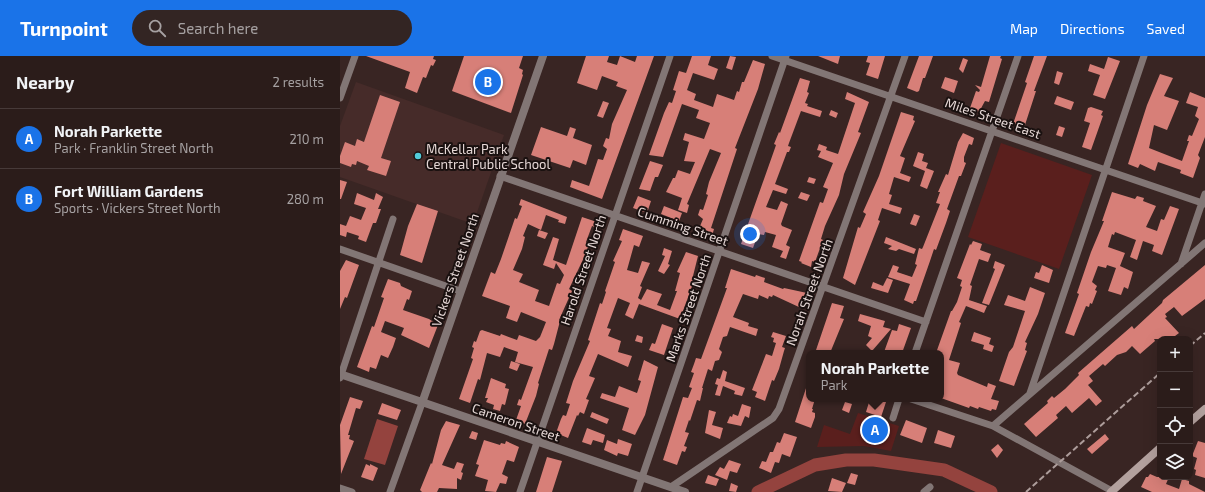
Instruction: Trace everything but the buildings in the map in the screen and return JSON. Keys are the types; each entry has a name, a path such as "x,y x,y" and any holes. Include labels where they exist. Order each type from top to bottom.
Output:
{"main road":[{"path":"1193,419 1205,409"},
{"path":"1111,491 1157,451"}],"street":[{"path":"340,98 355,56"},
{"name":"Vickers Street North","path":"390,492 543,56"},
{"name":"Harold Street North","path":"520,492 670,56"},
{"name":"Miles Street East","path":"772,56 786,58 891,96 1204,203"},
{"name":"Norah Street North","path":"671,487 773,418 779,409 824,287 905,56"},
{"path":"916,350 1018,56"},
{"path":"1030,393 1144,56"},
{"name":"Marks Street North","path":"637,492 786,58"},
{"name":"Cumming Street","path":"500,176 926,322"},
{"path":"1180,266 1204,203 1205,194"},
{"path":"340,375 393,219"},
{"path":"993,426 1205,243"},
{"path":"340,249 460,291"},
{"name":"Cameron Street","path":"340,375 685,492"},
{"path":"893,418 898,402"},
{"path":"921,402 993,426 1111,491"},
{"path":"340,488 352,492"}],"shaded area":[{"name":"McKellar Park Central Public School","path":"356,82 504,135 473,224 340,177 340,126"},
{"path":"1001,143 1092,175 1059,269 968,237"},
{"path":"858,413 899,426 891,451 864,446 817,447 824,425 850,434"},
{"path":"377,419 398,426 385,465 364,459"}],"waterway":[{"path":"758,492 815,465 846,460 874,460 944,470 991,492"}],"railway":[{"path":"1193,343 1205,333"},
{"path":"1026,492 1157,376"}],"place":[{"name":"Fort William Gardens","path":"488,82"},
{"name":"McKellar Park Central Public School","path":"418,156"},
{"name":"Norah Parkette","path":"875,430"}]}
